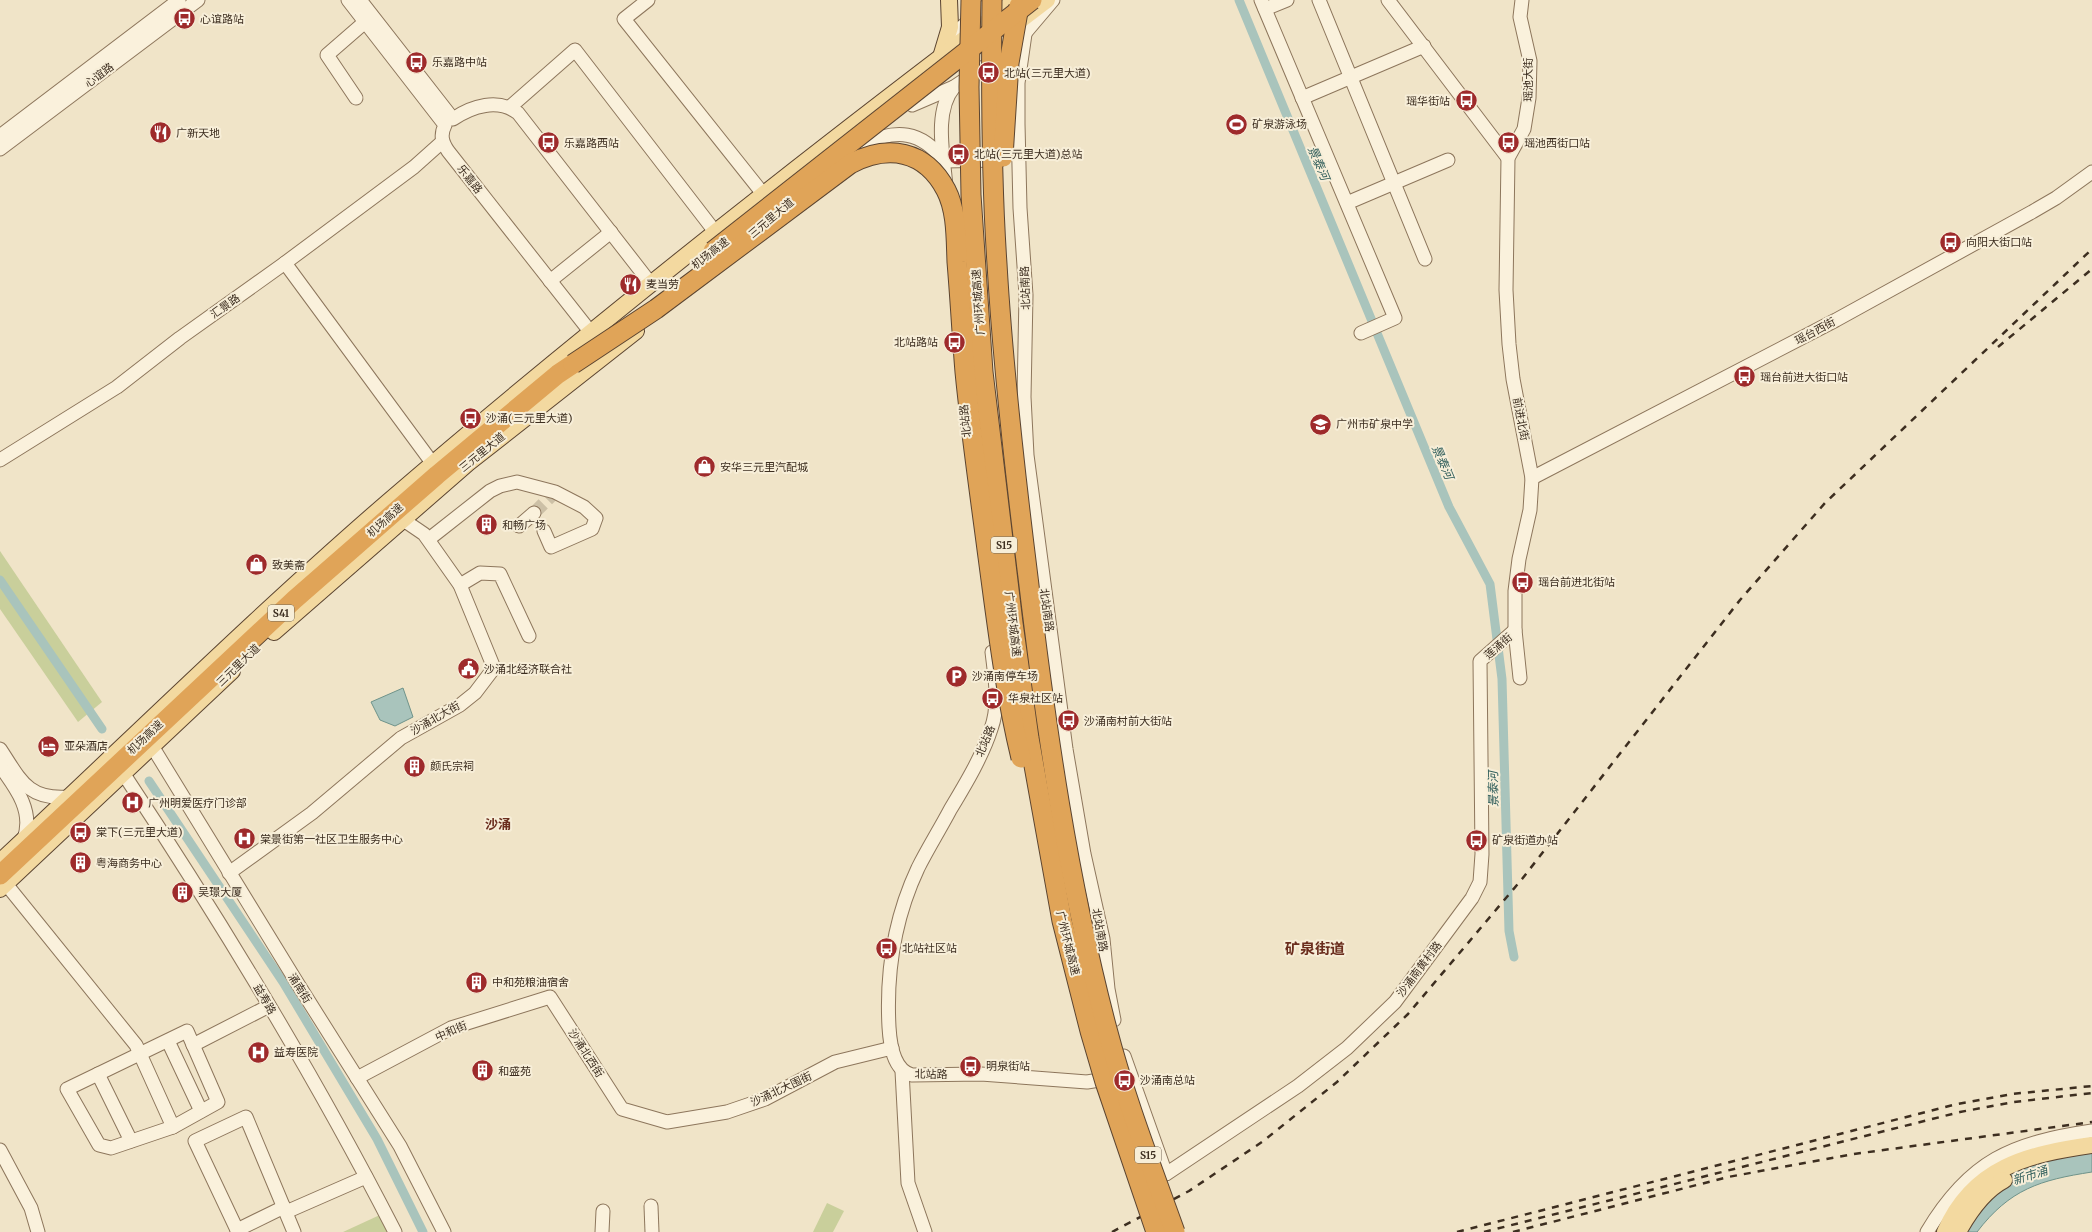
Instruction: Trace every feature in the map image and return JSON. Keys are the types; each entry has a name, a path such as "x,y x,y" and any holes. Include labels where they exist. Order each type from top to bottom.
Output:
{"highway":[{"name":"广州环城高速","path":"971,0 969,87 971,195 983,372 1024,700 1062,921 1105,1082 1156,1232"},
{"name":"广州环城高速","path":"993,0 991,130 1000,316 1019,507 1033,625 1068,857 1089,953 1118,1070 1175,1232"},
{"path":"791,189 846,135 966,38 979,24 993,0"},
{"path":"1000,316 1002,182 1006,102 1009,63 1020,0"},
{"path":"791,189 1032,0"},
{"path":"574,364 656,309 850,164 873,154 893,152 917,160 935,175 948,195 955,223 972,435 1005,684 1020,758 1062,921"},
{"name":"机场高速","path":"2,883 160,723 311,585 464,452 558,374 574,364 791,189"}],"main road":[{"path":"941,57 950,27 949,0"},
{"name":"三元里大道","path":"2,883 123,773 287,619 479,453 574,364 591,333 716,232 1016,0"},
{"name":"三元里大道","path":"0,862 287,594 433,464 574,364 608,354 863,144 1046,0"},
{"path":"1945,1232 1956,1212 1969,1194 1997,1171 2037,1155 2092,1145"},
{"path":"1958,1232 1976,1204 2000,1182 2022,1171 2042,1165 2092,1156"}],"street":[{"name":"心谊路","path":"0,136 179,0"},
{"name":"心谊路","path":"0,149 198,0"},
{"path":"348,0 449,122"},
{"path":"360,0 449,122"},
{"path":"648,0 624,19 764,195"},
{"path":"941,57 955,33 993,0"},
{"path":"912,105 954,88 994,61 1025,34 1054,0"},
{"path":"1287,0 1263,5 1395,318 1361,333"},
{"path":"1319,0 1352,77 1425,259"},
{"path":"1388,0 1508,158"},
{"name":"瑶池大街","path":"1508,158 1524,129 1529,98 1530,61 1520,17 1522,0"},
{"path":"356,98 327,54 365,22"},
{"name":"北站南路","path":"1025,34 1018,83 1018,160 1026,295 1025,424 1031,496 1075,805 1102,939 1112,1014 1130,1075 1166,1174"},
{"path":"1302,98 1424,46"},
{"path":"510,107 575,50 716,232"},
{"name":"北站路","path":"954,88 949,94 944,113 944,161 962,391 997,698 996,714 991,731 964,785 918,868 901,912 891,951 888,978 888,1015 892,1048 896,1062 902,1070 912,1075 981,1074 1087,1082 1130,1075"},
{"path":"442,142 442,131 449,122 473,108 484,106 510,107 524,121 651,284"},
{"path":"863,144 885,135 909,134 932,148 944,161 1018,160"},
{"name":"汇景路","path":"0,460 117,388 180,338 285,263 414,167 442,142"},
{"name":"乐嘉路","path":"442,142 608,354"},
{"name":"前进北街","path":"1508,158 1506,290 1509,344 1532,478 1530,510 1516,577 1515,630 1520,678"},
{"path":"1347,203 1448,160"},
{"name":"瑶台西街","path":"1532,478 1836,320 2032,212 2056,198 2092,172"},
{"path":"550,281 611,232"},
{"path":"285,263 433,464"},
{"path":"429,539 490,491 500,486 517,482 556,492 584,507 596,518 592,529 551,547 544,531"},
{"path":"519,526 534,513"},
{"name":"沙涌北大街","path":"229,873 312,813 401,738 460,705 476,693 494,668 460,585 429,539 402,519"},
{"path":"460,585 480,573 500,574 529,636"},
{"name":"莲涌街","path":"1480,661 1515,630"},
{"name":"沙涌南黄村路","path":"1166,1174 1298,1086 1347,1048 1395,1002 1477,890 1480,882 1482,854 1480,661"},
{"name":"涌南街","path":"152,746 229,873 400,1146 444,1232"},
{"path":"0,749 23,783 31,790 47,798 68,797"},
{"path":"0,766 25,806 28,826 24,839"},
{"name":"益寿路","path":"123,773 180,859 269,1006 366,1177 395,1232"},
{"path":"2,883 136,1045 173,1127"},
{"name":"中和街","path":"357,1078 451,1028 550,997"},
{"name":"沙涌北西街","path":"550,997 622,1109"},
{"path":"193,1045 269,1006"},
{"path":"187,1031 218,1102 173,1127 111,1148 99,1145 67,1088 168,1041 187,1031"},
{"path":"168,1041 201,1112"},
{"name":"沙涌北大围街","path":"622,1109 667,1122 727,1112 765,1099 835,1062 892,1048"},
{"path":"902,1070 908,1183 924,1232"},
{"path":"98,1074 131,1141"},
{"path":"294,1232 285,1209 246,1117 195,1141 237,1231 285,1209 366,1177"},
{"path":"1927,1232 1954,1193 1965,1181 1988,1162 2009,1152 2037,1142 2092,1131"},
{"path":"0,1150 31,1208 38,1232"},
{"path":"651,1206 652,1232"},
{"path":"602,1232 603,1211"}],"green space":[{"path":"0,551 102,702 78,722 0,609"},
{"path":"827,1203 844,1211 833,1232 813,1232"},
{"path":"382,1214 389,1232 343,1232"}],"water":[{"path":"403,688 413,717 395,726 380,720 371,702"},
{"name":"新市涌","path":"2092,1140 2092,1172 2041,1183 2027,1189 2014,1196 1989,1217 1977,1232 1943,1232 1970,1190"}],"waterway":[{"name":"景泰河","path":"1239,0 1449,507 1490,584 1502,679 1509,931 1514,957"},
{"path":"0,580 102,729"},
{"path":"149,781 283,982 377,1139 423,1232"}],"tunnel":[{"path":"534,513 555,492"}],"railway":[{"path":"1112,1232 1189,1191 1262,1142 1337,1082 1408,1014 1522,879 1740,600 1825,503 2092,249"},
{"path":"1998,347 2092,269"},
{"path":"1457,1232 1957,1104 2012,1094 2092,1086"},
{"path":"1484,1232 1960,1112 2014,1102 2092,1093"},
{"path":"1513,1232 1728,1177 1854,1154 2092,1122"}],"place":[{"name":"心谊路站","path":"184,19"},
{"name":"乐嘉路中站","path":"417,62"},
{"name":"北站(三元里大道)","path":"988,73"},
{"name":"瑶华街站","path":"1466,101"},
{"name":"矿泉游泳场","path":"1237,124"},
{"name":"广新天地","path":"160,133"},
{"name":"乐嘉路西站","path":"549,143"},
{"name":"瑶池西街口站","path":"1508,143"},
{"name":"北站(三元里大道)总站","path":"959,154"},
{"name":"向阳大街口站","path":"1951,242"},
{"name":"麦当劳","path":"630,284"},
{"name":"北站路站","path":"954,342"},
{"name":"瑶台前进大街口站","path":"1745,377"},
{"name":"沙涌(三元里大道)","path":"471,418"},
{"name":"广州市矿泉中学","path":"1320,424"},
{"name":"安华三元里汽配城","path":"704,467"},
{"name":"和畅广场","path":"486,525"},
{"name":"致美斋","path":"257,565"},
{"name":"瑶台前进北街站","path":"1522,582"},
{"name":"沙涌北经济联合社","path":"469,669"},
{"name":"沙涌南停车场","path":"956,676"},
{"name":"华泉社区站","path":"993,698"},
{"name":"沙涌南村前大街站","path":"1068,721"},
{"name":"亚朵酒店","path":"48,746"},
{"name":"颜氏宗祠","path":"415,766"},
{"name":"广州明爱医疗门诊部","path":"132,803"},
{"name":"棠下(三元里大道)","path":"80,832"},
{"name":"棠景街第一社区卫生服务中心","path":"245,839"},
{"name":"矿泉街道办站","path":"1476,840"},
{"name":"粤海商务中心","path":"81,863"},
{"name":"吴璟大厦","path":"183,892"},
{"name":"北站社区站","path":"886,948"},
{"name":"中和苑粮油宿舍","path":"477,982"},
{"name":"益寿医院","path":"258,1052"},
{"name":"明泉街站","path":"971,1066"},
{"name":"和盛苑","path":"482,1071"},
{"name":"沙涌南总站","path":"1125,1080"}],"district":[{"name":"沙涌","path":"498,824"},
{"name":"矿泉街道","path":"1315,948"}]}
